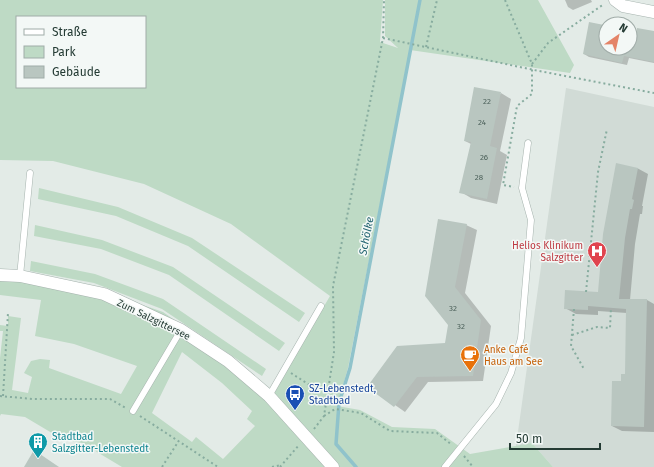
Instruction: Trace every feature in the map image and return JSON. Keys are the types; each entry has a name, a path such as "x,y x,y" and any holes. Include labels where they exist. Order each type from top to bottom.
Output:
{"street":[{"path":"615,0 623,6 654,12"},
{"name":"Zum Salzgittersee","path":"0,275 20,276 104,294 181,330 228,361 269,396 333,467"}],"lane":[{"path":"446,467 496,404 511,373 521,338 531,220 522,188 528,143"},
{"path":"20,276 30,174"},
{"path":"269,396 321,306"},
{"path":"132,411 181,330"}],"path":[{"path":"324,416 334,352 333,286 383,38 384,0"},
{"path":"426,47 436,0"},
{"path":"505,0 534,70 532,94 517,106 503,185 522,188"},
{"path":"532,64 548,43 610,0"},
{"path":"383,38 400,43 654,93"},
{"path":"586,292 598,172 607,130"},
{"path":"572,335 597,327 610,328 611,308"},
{"path":"574,309 571,346 584,369"},
{"path":"8,313 1,396 14,396 33,399 110,399 132,411 218,467"},
{"path":"284,369 308,384 328,391"},
{"path":"280,467 324,416 335,410 361,413 390,431 437,433 459,451 473,467"},
{"path":"162,467 178,442"},
{"path":"272,467 282,464"}],"shaded area":[{"name":"Helios Klinikum Salzgitter","path":"566,88 654,107 654,467 553,467 532,443 516,446"}],"green space":[{"path":"0,0 383,0 380,42 398,48 385,36 385,0 538,0 574,65 570,73 410,50 348,368 337,406 360,410 392,427 435,429 470,454 532,443 553,467 122,467 82,443 62,439 25,417 1,414 0,416 0,358 3,331 0,331 0,325 8,326 8,316 21,318 12,390 28,393 32,377 24,373 31,361 40,359 50,360 49,368 121,394 137,366 74,344 35,336 41,300 0,295 0,270 102,291 163,312 250,373 273,393 330,296 231,224 144,184 53,161 0,160","holes":["182,352 222,383 252,411 247,419 255,426 223,459 196,437 192,442 152,413"]},
{"path":"39,188 118,207 192,238 305,313 299,322 188,246 116,216 38,199"},
{"path":"35,225 102,240 173,267 285,343 279,351 169,275 101,249 34,236"},
{"path":"31,261 95,274 163,299 266,369 262,376 162,309 94,283 30,271"}],"building":[{"path":"589,22 598,24 598,56 624,56 622,63 583,54"},
{"path":"638,28 654,31 654,62 624,56 638,56"},
{"path":"474,87 501,92 490,146 497,148 487,199 459,193 471,142 464,141"},
{"path":"616,163 638,168 632,199 634,200 632,209 630,209 625,238 619,299 647,299 644,427 611,426 612,381 621,381 621,374 625,374 626,309 588,306 588,310 564,309 565,290 598,292 603,234"},
{"path":"438,219 467,224 455,287 481,320 473,376 417,377 394,407 367,387 397,346 445,343 448,325 425,296"},
{"name":"Stadtbad Salzgitter-Lebenstedt","path":"34,450 59,467 24,467"}],"waterway":[{"name":"Schölke","path":"356,467 336,444 339,403 350,368 420,0"}],"place":[{"name":"Helios Klinikum Salzgitter","path":"597,268"},
{"name":"Anke Café Haus am See","path":"470,372"},
{"name":"SZ-Lebenstedt, Stadtbad","path":"295,411"},
{"name":"Stadtbad Salzgitter-Lebenstedt","path":"38,459"}]}
